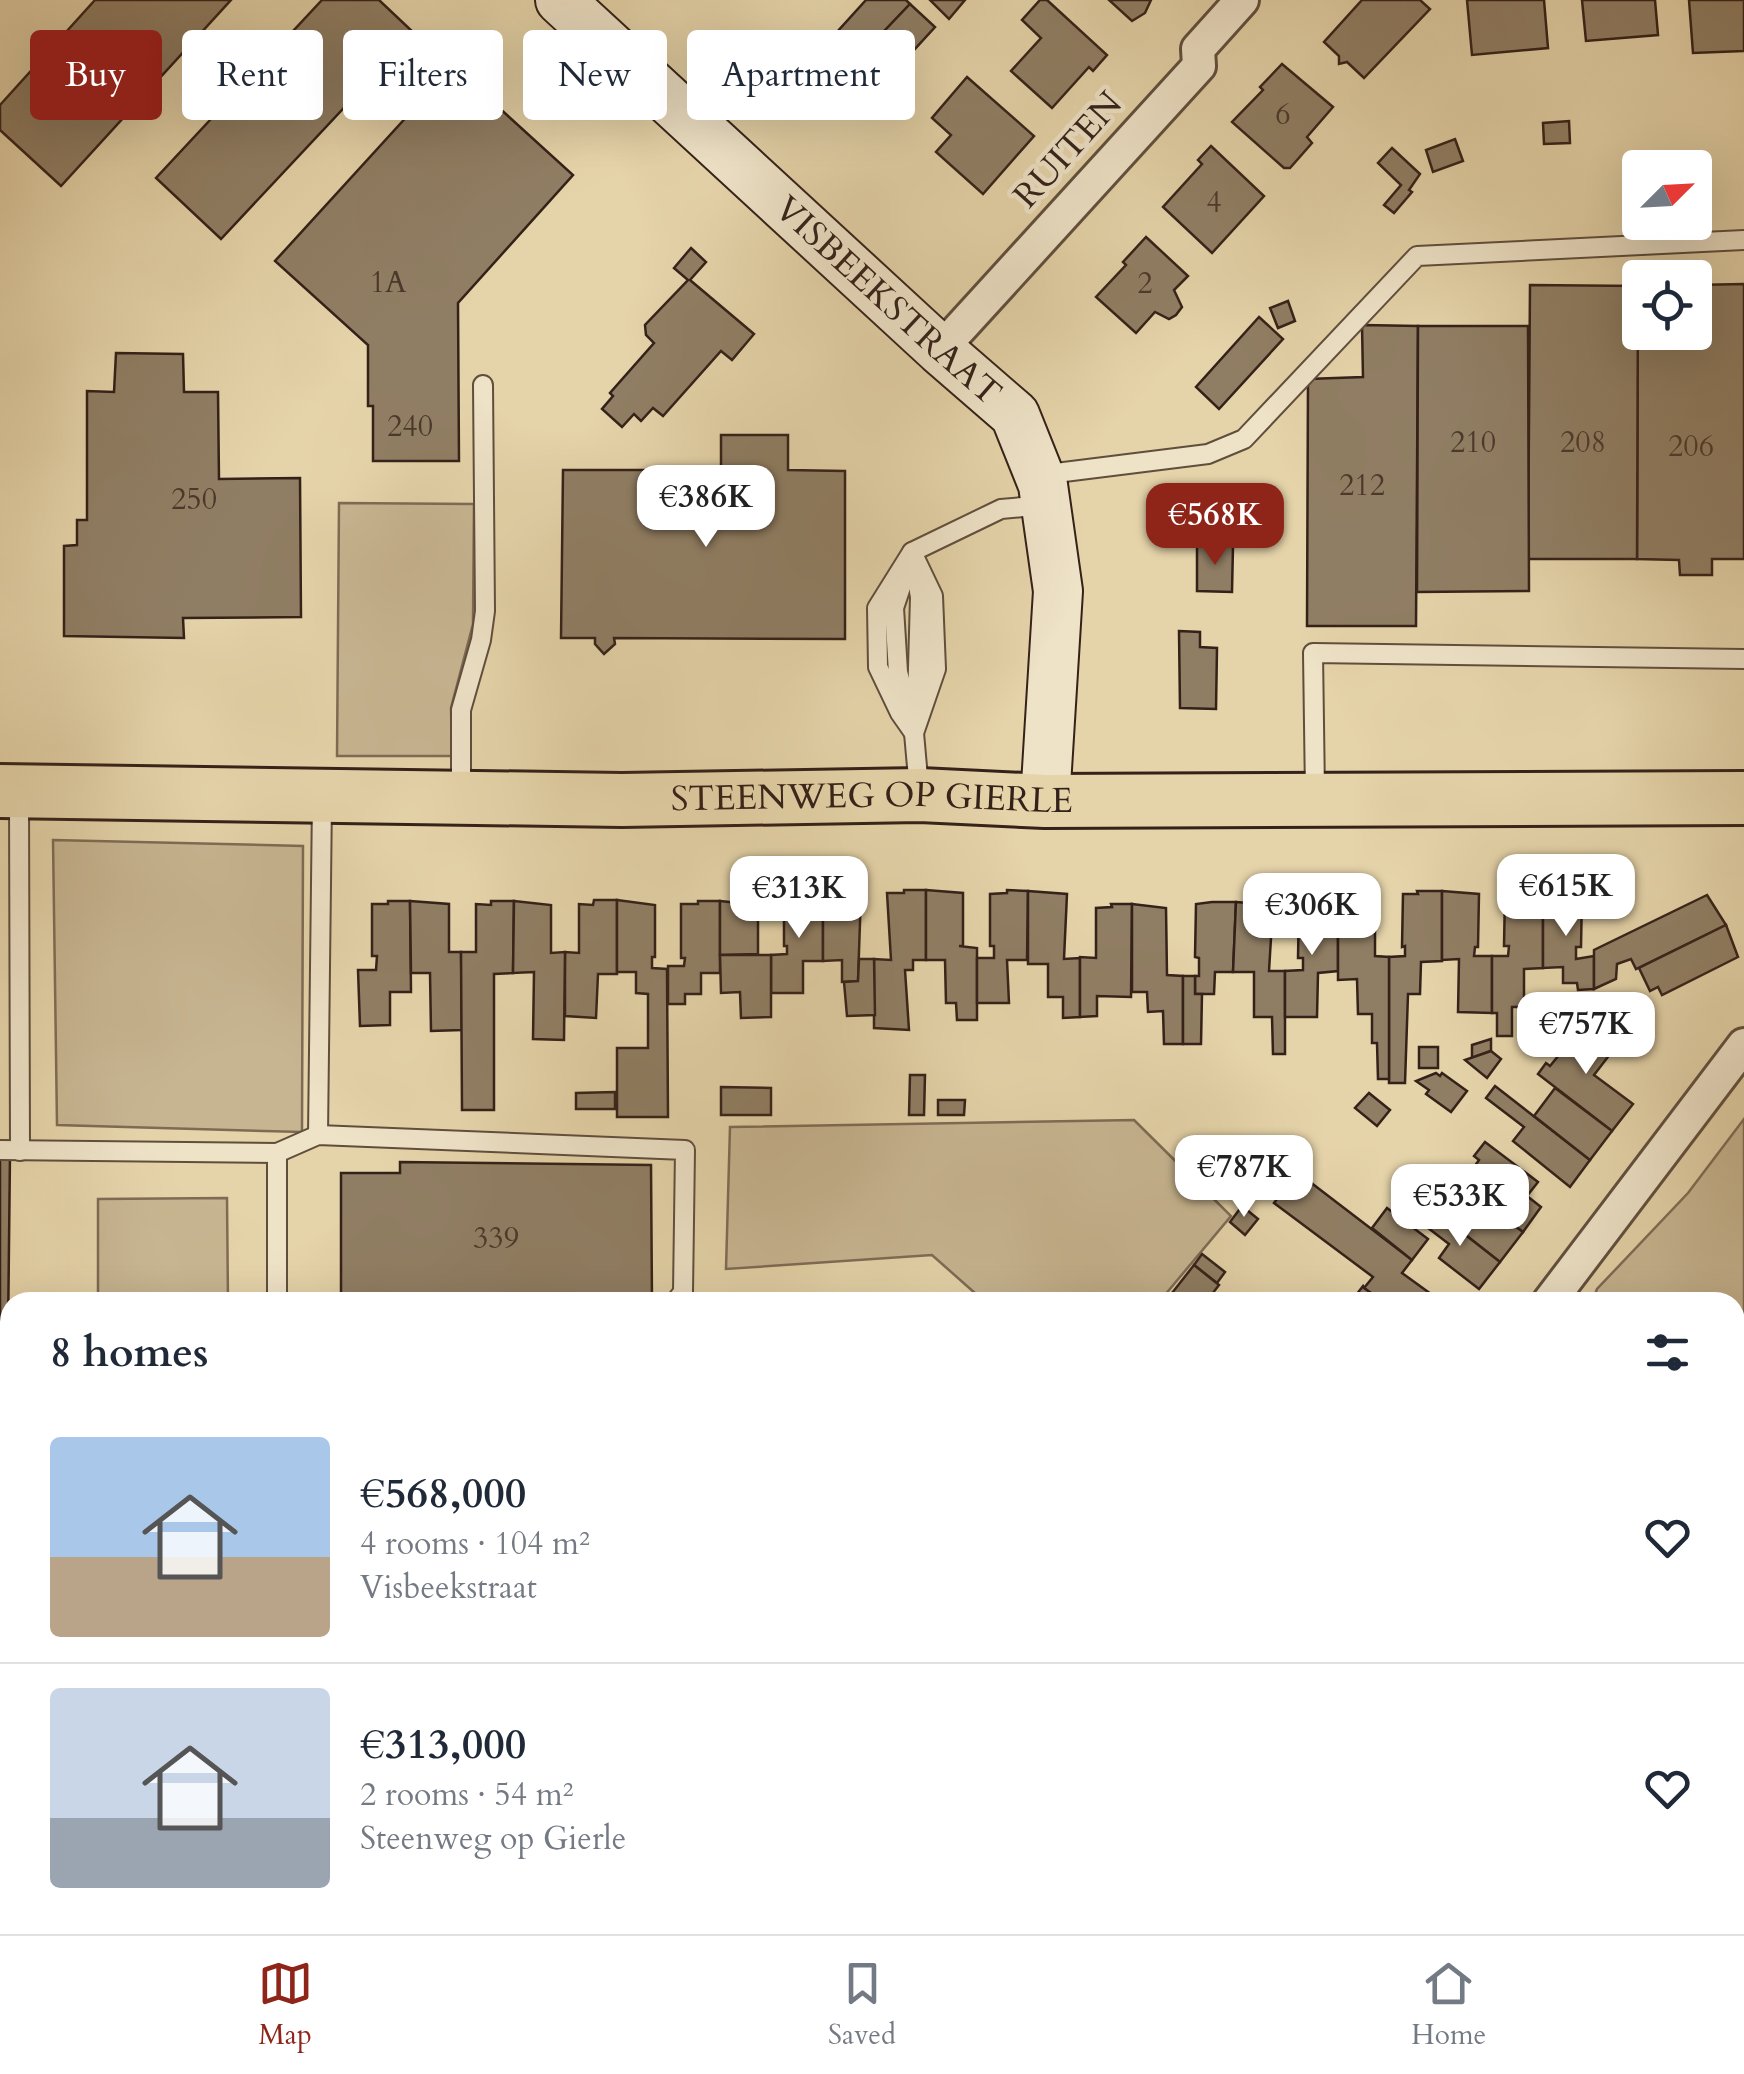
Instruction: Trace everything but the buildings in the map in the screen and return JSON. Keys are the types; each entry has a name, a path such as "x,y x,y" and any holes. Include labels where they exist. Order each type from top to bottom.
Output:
{"main road":[{"name":"STEENWEG OP GIERLE","path":"10,791 622,800 920,795 1045,801 1744,798"}],"street":[{"name":"RUITEN","path":"940,350 1198,66 1198,49 1242,0"},
{"name":"VISBEEKSTRAAT","path":"571,4 940,350 1016,415 1043,490 1058,591 1045,801"},
{"path":"1557,1292 1744,1046"}],"lane":[{"path":"914,733 878,667 877,608 912,552 1043,490 1208,454 1244,438 1417,256 1744,240"},
{"path":"462,798 461,710 485,611 483,385"},
{"path":"912,552 933,596 936,669 914,733 920,795"},
{"path":"1316,800 1312,653 1744,659"},
{"path":"10,791 20,1151"},
{"path":"318,1135 322,796"},
{"path":"0,1150 277,1153 318,1135 685,1150 683,1292"},
{"path":"277,1153 277,1292"}],"shaded area":[{"path":"339,503 474,504 473,624 451,708 452,756 337,756"},
{"path":"53,840 303,846 302,1132 57,1125"},
{"path":"1744,1119 1744,1292 1596,1292 1597,1289 1688,1193"},
{"path":"1134,1120 1231,1216 1167,1292 974,1292 932,1255 726,1269 730,1127"},
{"path":"227,1198 228,1292 98,1292 98,1199"}]}
